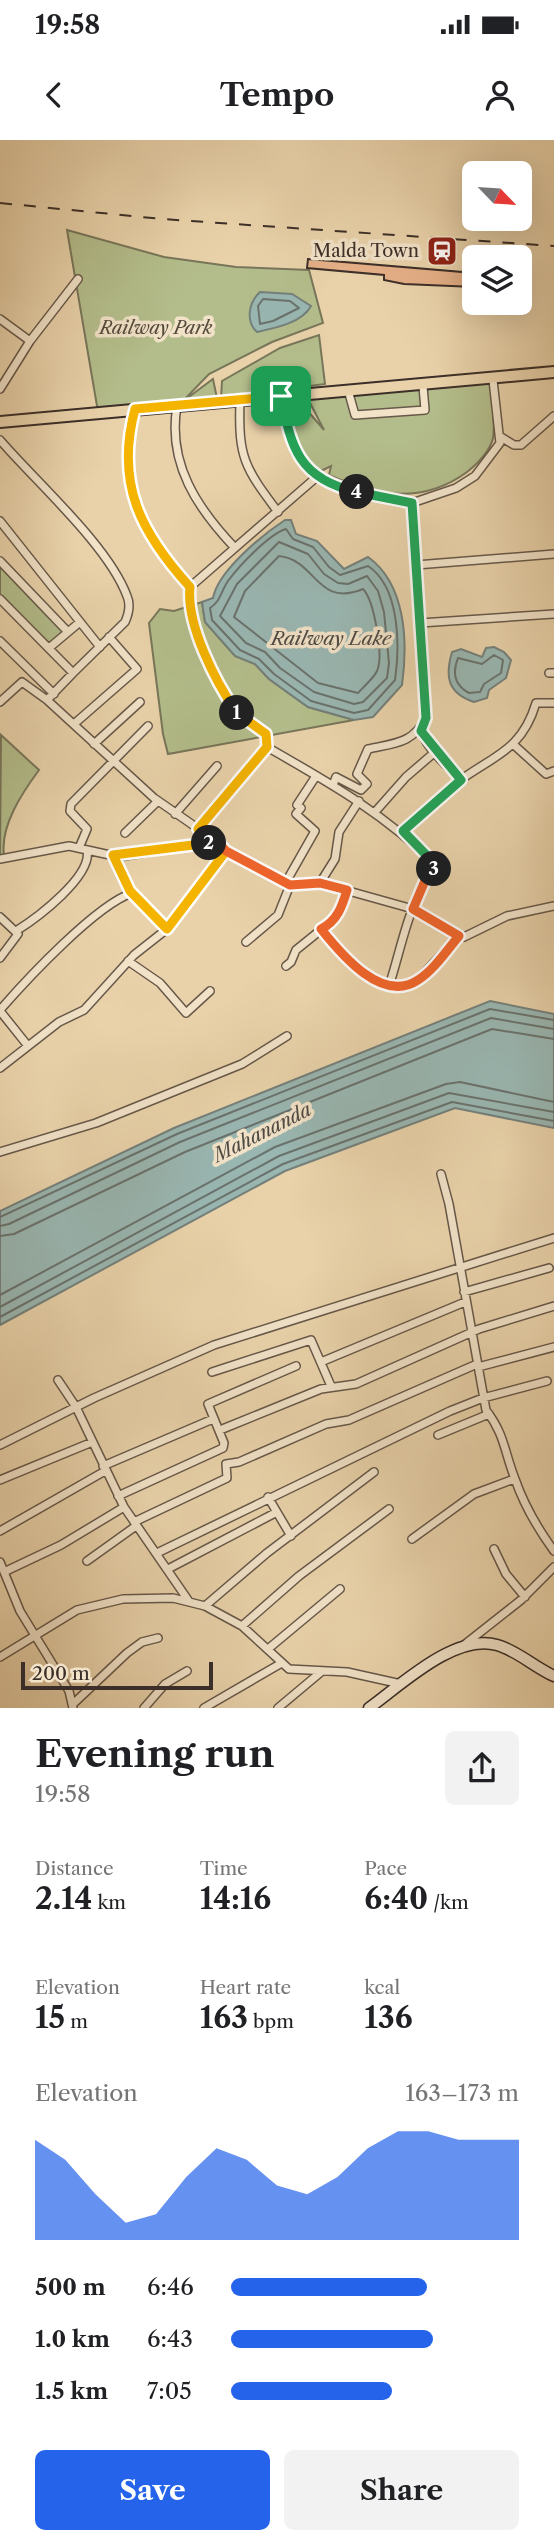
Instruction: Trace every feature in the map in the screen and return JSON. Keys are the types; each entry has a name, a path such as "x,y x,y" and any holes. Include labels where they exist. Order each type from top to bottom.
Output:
{"main road":[{"path":"0,422 348,390 553,375"},
{"path":"369,1707 464,1645 497,1645 553,1679"},
{"path":"378,1707 440,1664 476,1648 509,1655 553,1679"}],"street":[{"path":"0,389 30,341 78,279"},
{"path":"0,319 30,341"},
{"path":"281,396 295,452 309,470 350,491 412,503 456,488 475,476 501,437 493,380"},
{"path":"348,390 355,415 425,410 423,386"},
{"path":"240,402 241,453 252,477 278,512"},
{"path":"177,406 176,440 187,484 200,510 235,548"},
{"path":"135,409 130,441 129,477 135,506 158,549 190,587"},
{"path":"501,437 514,445 521,445 554,416"},
{"path":"0,440 90,540 117,575 127,595 129,613 109,638 47,700"},
{"path":"198,829 267,747 266,734 237,713 226,697 188,606 190,587 319,475"},
{"path":"333,785 336,777 361,790 367,784 357,774 368,749 402,744 421,727 426,718 412,503"},
{"path":"0,521 100,647"},
{"path":"416,565 554,554"},
{"path":"0,561 68,632"},
{"path":"0,598 73,673"},
{"path":"420,623 554,614"},
{"path":"49,648 80,622"},
{"path":"74,724 137,669 109,638"},
{"path":"0,641 54,694"},
{"path":"0,702 22,682 47,700 175,814 217,841 226,851 288,883 320,883 413,909 459,936 470,937 507,916 554,906"},
{"path":"94,744 140,702"},
{"path":"403,831 461,780 514,745 530,724 536,703 554,702"},
{"path":"16,932 38,917 51,902 67,893 86,867 83,849 88,829 69,807 148,726"},
{"path":"421,727 435,752 461,780"},
{"path":"514,745 546,774 554,771"},
{"path":"267,747 359,801 403,831 437,866 427,876 413,909 389,986"},
{"path":"375,812 406,777 435,752"},
{"path":"175,814 216,766"},
{"path":"246,942 278,915 288,883 315,831 296,814 301,808 296,805 316,776"},
{"path":"125,833 158,801"},
{"path":"320,883 335,859 339,832 359,801"},
{"path":"0,859 69,846 113,855 217,841"},
{"path":"0,1068 59,1022 84,1010 128,961 167,929 226,851"},
{"path":"113,855 132,893 167,929"},
{"path":"285,966 291,962 296,950 321,929 330,925 340,913 347,890"},
{"path":"28,1046 0,1011 34,972 108,905 132,893"},
{"path":"0,917 18,937 0,958"},
{"path":"321,929 349,961 389,986 411,984 421,979 459,936"},
{"path":"128,961 160,983 186,1013 210,992"},
{"path":"0,1152 96,1123 242,1064 287,1035"},
{"path":"441,1174 482,1398 489,1414 498,1425 514,1479 533,1520 554,1551"},
{"path":"0,1445 76,1407 242,1335 554,1238"},
{"path":"464,1292 549,1268"},
{"path":"321,1362 466,1302"},
{"path":"220,1430 331,1386 356,1384 471,1332 554,1306"},
{"path":"212,1372 311,1340 331,1386"},
{"path":"87,1561 135,1524 227,1478 226,1464 322,1426 348,1420 477,1366 554,1347"},
{"path":"118,1496 223,1448 220,1430 210,1403 296,1366"},
{"path":"58,1380 76,1407 90,1443 124,1507 188,1600"},
{"path":"157,1553 268,1497 482,1398 547,1381"},
{"path":"438,1435 489,1414"},
{"path":"0,1531 104,1469 214,1419"},
{"path":"0,1480 90,1443"},
{"path":"205,1606 374,1472"},
{"path":"412,1539 474,1494 514,1479"},
{"path":"268,1497 291,1536"},
{"path":"4,1572 61,1545 124,1507"},
{"path":"242,1626 292,1581 389,1508"},
{"path":"168,1569 277,1512"},
{"path":"494,1549 505,1573 525,1597"},
{"path":"0,1562 34,1637 69,1691 73,1706 111,1672 127,1653 142,1642 159,1638"},
{"path":"464,1645 525,1597 554,1567"},
{"path":"268,1649 340,1588"},
{"path":"0,1657 64,1616 99,1604 155,1598 188,1600 242,1626 281,1664 303,1672 347,1672 401,1685"},
{"path":"204,1707 281,1664"},
{"path":"145,1707 165,1684 187,1671"},
{"path":"278,1707 322,1671"}],"green space":[{"name":"Railway Park","path":"67,230 164,257 236,267 309,270 323,323 272,342 209,374 182,402 213,379 218,403 98,412"},
{"path":"319,335 325,384 221,398 222,381 280,348"},
{"path":"491,383 494,431 489,448 467,472 433,489 399,494 381,492 329,475 331,466 321,471 312,464 300,450 294,433 291,403 301,403 324,430 308,399"},
{"path":"0,561 68,632 49,647 0,599"},
{"path":"202,602 205,622 235,656 255,664 269,679 308,707 354,720 168,754 149,623 160,609 174,611"},
{"path":"1,735 39,770 9,821 5,833 4,855 0,856"}],"water":[{"path":"260,292 292,294 311,306 295,321 257,332 251,323 250,312 253,301"},
{"name":"Railway Lake","path":"285,520 291,520 296,534 317,541 344,569 368,557 381,568 390,582 402,615 405,651 402,685 373,717 354,720 308,707 269,679 255,664 235,656 205,622 202,602 213,598 223,577 242,554"},
{"path":"494,647 504,652 511,660 506,678 489,690 487,698 474,702 458,694 450,683 449,676 452,652 461,649 482,657 486,648"},
{"name":"Mahananda","path":"490,1001 554,1014 554,1128 455,1108 285,1171 0,1325 0,1211 174,1128"}],"building":[{"name":"Malda Town","path":"308,259 462,272 462,286 404,284 384,280 384,275 307,268"}],"railway":[{"path":"0,203 162,219 554,246"}],"place":[{"name":"Malda Town","path":"442,251"}],"route":[{"path":"281,396 240,402 135,409 130,441 129,477 138,515 158,549 190,587 188,606 226,697 237,713 266,734 267,747 198,829 217,841 226,851 167,929 130,891 113,855 217,841 226,851 290,885 320,883 347,890 340,913 333,918 330,925 321,929 349,961 381,983 389,986 411,984 421,979 459,936 413,909 427,876 437,866 403,831 461,780 435,752 421,731 426,718 412,503 350,491 309,470 295,452 290,440 281,396"}]}
